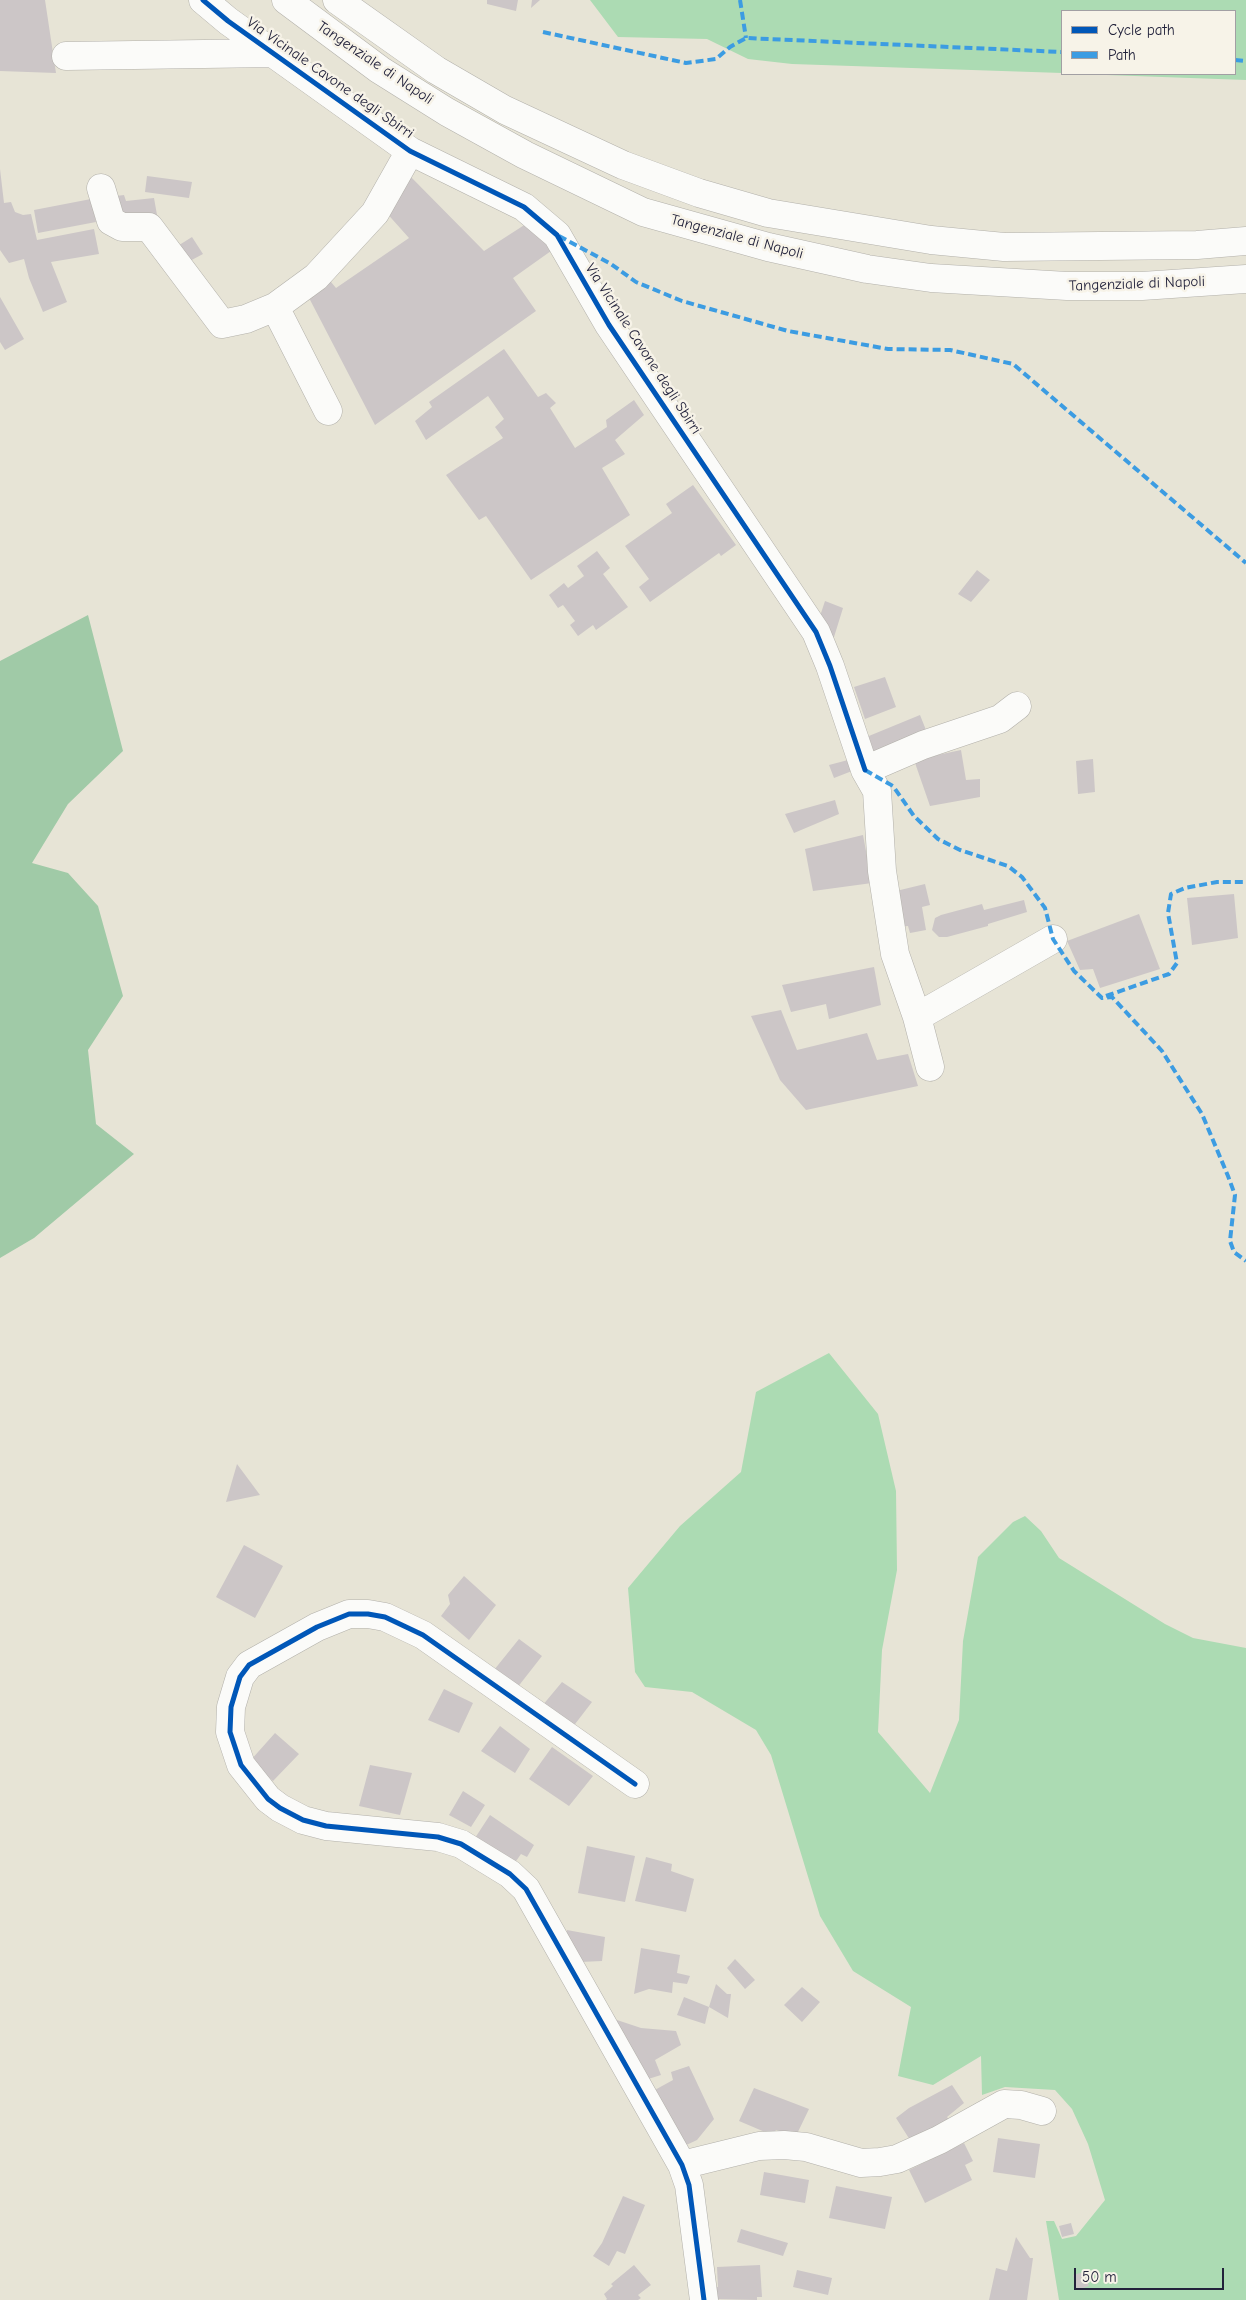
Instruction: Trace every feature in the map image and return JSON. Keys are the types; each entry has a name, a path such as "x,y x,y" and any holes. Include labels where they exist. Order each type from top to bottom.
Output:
{"main road":[{"name":"Via Vicinale Cavone degli Sbirri","path":"203,0 272,53 410,151 524,207 557,235 609,325 816,632 830,666 865,770 877,791 882,871 895,954 917,1017 930,1068"},
{"name":"Tangenziale di Napoli","path":"286,0 380,70 447,112 525,156 643,212 768,247 867,270 931,278 1066,286 1142,286 1246,279"},
{"name":"Tangenziale di Napoli","path":"337,0 436,70 505,110 622,165 699,193 751,208 846,227 931,240 1004,247 1197,245 1246,241"},
{"path":"66,56 272,53"},
{"path":"101,188 111,221 122,227 149,227 222,324 246,320 275,307 316,277 368,220 410,151"},
{"path":"1197,245 1246,230"},
{"path":"275,307 328,411"},
{"path":"865,770 923,745 1000,719 1017,706"},
{"path":"917,1017 1053,939"},
{"path":"635,1784 423,1635 385,1617 368,1614 349,1614 325,1624 249,1666 240,1677 231,1707 230,1732 241,1765 268,1799 280,1808 303,1820 326,1826 438,1837 461,1844 510,1874 526,1889 682,2165 689,2185 704,2300"},
{"path":"682,2165 744,2149 784,2145 806,2147 861,2163 880,2162 897,2159 939,2140 1004,2104 1021,2104 1042,2111"}],"green space":[{"path":"590,0 1246,0 1246,80 1107,75 1236,75 1236,10 1061,10 1061,73 792,64 748,59 707,39 618,37"},
{"path":"88,615 123,751 68,804 32,863 68,873 98,906 123,996 88,1050 96,1124 134,1154 34,1238 0,1258 0,661"},
{"path":"829,1353 878,1414 896,1491 897,1570 882,1650 878,1732 930,1793 959,1720 963,1641 978,1557 1013,1522 1025,1516 1041,1531 1059,1558 1165,1624 1193,1638 1246,1648 1246,2300 1059,2300 1046,2221 1054,2221 1062,2239 1076,2236 1105,2200 1088,2144 1072,2109 1055,2090 1005,2087 982,2095 981,2056 933,2085 898,2076 911,2007 853,1971 820,1916 771,1755 756,1730 692,1692 645,1687 635,1672 628,1588 680,1526 741,1472 756,1392"}],"building":[{"path":"0,0 45,0 56,73 0,71"},
{"path":"487,0 518,0 516,11 487,4"},
{"path":"532,0 540,0 531,8"},
{"path":"0,169 4,203 11,202 15,212 23,215 31,214 37,240 94,229 99,254 51,262 67,302 43,312 29,278 24,259 9,263 0,250"},
{"path":"407,173 484,251 529,222 551,251 513,278 536,311 375,425 307,294 326,276 336,288 409,238 384,210"},
{"path":"147,176 192,182 189,198 145,192"},
{"path":"124,195 126,201 154,198 157,215 114,221 109,197"},
{"path":"91,199 96,222 38,233 34,210"},
{"path":"192,237 203,254 186,263 176,247"},
{"path":"0,297 24,339 5,350 0,342"},
{"path":"504,349 538,397 546,393 556,403 550,408 575,448 607,427 606,420 634,400 644,415 615,440 625,454 602,468 630,515 531,580 486,516 479,520 446,475 503,438 495,427 504,419 488,396 426,440 415,421 432,407 429,402"},
{"path":"693,485 736,545 721,556 719,553 650,602 639,587 649,579 625,546 672,513 666,504"},
{"path":"597,551 610,568 603,574 628,607 596,630 593,625 578,636 570,625 575,621 563,605 558,608 549,595 564,583 568,588 584,576 577,566"},
{"path":"977,570 990,580 971,602 958,594"},
{"path":"825,601 843,608 834,637 826,640 820,616"},
{"path":"885,677 896,707 865,719 854,687"},
{"path":"920,715 926,730 873,754 864,738"},
{"path":"961,750 966,780 980,779 980,797 930,806 914,760"},
{"path":"1093,759 1095,792 1078,794 1076,761"},
{"path":"848,760 852,771 834,778 829,765"},
{"path":"835,800 839,814 794,833 785,814"},
{"path":"863,835 872,883 813,891 805,849"},
{"path":"925,884 930,905 922,907 926,930 910,933 908,926 899,927 892,892"},
{"path":"1234,894 1238,938 1192,945 1187,898"},
{"path":"1024,900 1027,912 988,924 988,926 947,937 939,937 932,930 935,918 941,915 982,904 984,910"},
{"path":"1139,914 1160,969 1100,988 1093,969 1080,970 1067,941"},
{"path":"874,967 881,1005 829,1019 826,1004 791,1012 782,985"},
{"path":"781,1010 797,1050 867,1033 877,1060 908,1054 918,1086 806,1110 780,1080 751,1016"},
{"path":"237,1464 260,1495 226,1502"},
{"path":"244,1545 283,1566 255,1618 216,1597"},
{"path":"464,1576 496,1605 469,1640 441,1616 450,1604 448,1595"},
{"path":"519,1639 542,1656 517,1688 494,1670"},
{"path":"562,1682 592,1702 572,1728 542,1706"},
{"path":"444,1689 473,1703 459,1733 428,1720"},
{"path":"500,1726 530,1749 515,1773 481,1751"},
{"path":"275,1733 299,1754 273,1781 250,1761"},
{"path":"552,1747 593,1776 569,1806 529,1779"},
{"path":"370,1765 412,1773 400,1815 359,1806"},
{"path":"463,1791 485,1805 471,1827 449,1815"},
{"path":"490,1815 534,1845 527,1857 521,1854 514,1864 475,1838"},
{"path":"587,1846 635,1856 625,1902 578,1893"},
{"path":"646,1857 672,1864 671,1871 694,1879 686,1912 635,1901"},
{"path":"567,1930 605,1937 602,1961 580,1962 566,1944"},
{"path":"641,1948 680,1955 677,1973 690,1976 687,1984 673,1982 672,1993 649,1989 634,1994"},
{"path":"735,1959 755,1980 745,1989 727,1968"},
{"path":"716,1984 727,1994 731,1994 728,2018 709,2007"},
{"path":"802,1987 820,2002 802,2022 784,2005"},
{"path":"684,1997 709,2007 705,2024 677,2015"},
{"path":"617,2020 641,2028 676,2031 681,2045 655,2060 661,2075 645,2080 616,2028"},
{"path":"689,2066 714,2119 697,2140 682,2147 653,2091 673,2080 671,2072"},
{"path":"952,2085 964,2103 947,2117 951,2123 910,2140 896,2118 909,2108"},
{"path":"754,2088 809,2109 796,2136 776,2130 772,2135 739,2121"},
{"path":"998,2138 1040,2144 1035,2178 993,2172"},
{"path":"964,2143 973,2161 965,2165 972,2180 925,2203 909,2170"},
{"path":"764,2172 809,2180 805,2203 760,2195"},
{"path":"836,2186 892,2197 885,2229 829,2218"},
{"path":"623,2196 645,2205 625,2254 617,2251 609,2266 593,2256 602,2243"},
{"path":"1071,2223 1074,2234 1062,2237 1059,2226"},
{"path":"741,2229 788,2243 783,2256 737,2242"},
{"path":"1016,2237 1030,2258 1033,2258 1027,2300 989,2300 996,2268 1007,2271"},
{"path":"634,2265 651,2285 638,2295 641,2298 638,2300 606,2300 604,2294 613,2286 611,2284"},
{"path":"760,2265 762,2297 757,2297 757,2300 714,2299 714,2286 718,2287 717,2267"},
{"path":"797,2270 832,2278 828,2295 793,2287"},
{"path":"1084,2272 1089,2286 1077,2290 1073,2275"}],"marked path":[{"path":"740,0 746,38"},
{"path":"543,32 686,63 716,59 730,47 746,38 1061,52"},
{"path":"1236,60 1246,61"},
{"path":"559,236 611,264 636,282 682,301 788,331 888,349 950,350 1013,364 1246,563"},
{"path":"865,770 893,786 914,816 938,839 960,850 1008,866 1022,877 1045,908 1053,939 1074,971 1102,998 1112,997 1162,1051 1202,1114 1228,1176 1235,1195 1230,1241 1234,1252 1246,1261"},
{"path":"1106,996 1169,974 1177,963 1168,913 1171,894 1185,888 1217,882 1246,882"}],"cycle path":[{"path":"203,0 228,21 410,151 524,207 557,235 609,325 816,632 830,666 865,770"},
{"path":"635,1784 423,1635 385,1617 368,1614 349,1614 317,1627 249,1665 240,1677 231,1707 230,1732 241,1765 268,1799 280,1808 303,1820 326,1826 438,1837 461,1844 510,1874 526,1889 682,2165 689,2185 704,2300"}]}
